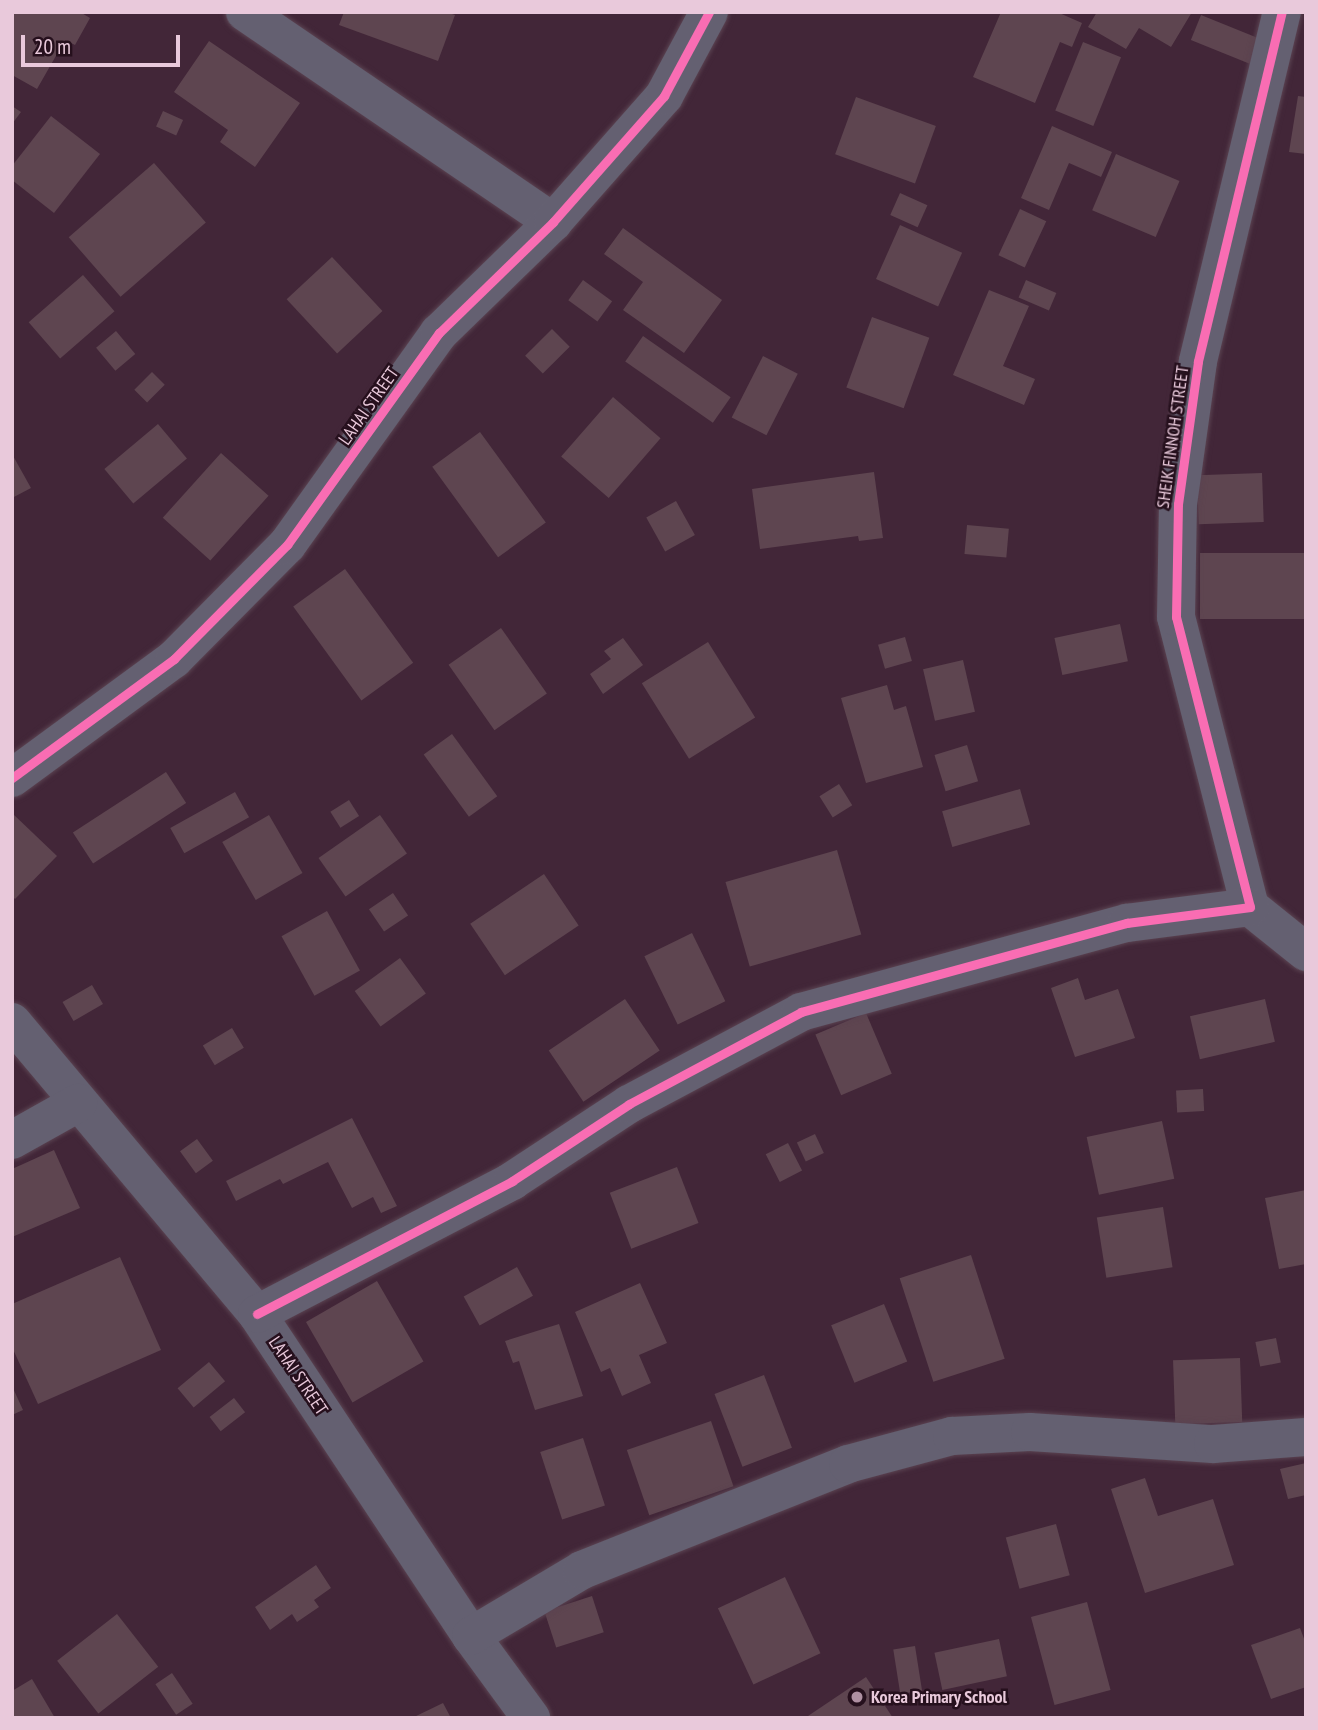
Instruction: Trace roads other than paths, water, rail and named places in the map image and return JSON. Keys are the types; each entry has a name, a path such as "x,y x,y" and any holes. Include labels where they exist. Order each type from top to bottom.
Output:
{"street":[{"path":"245,12 553,222"},
{"name":"LAHAI STREET","path":"12,778 174,659 278,554 439,333 553,222 664,96 709,12"},
{"name":"SHEIK FINNOH STREET","path":"1250,907 1176,617 1178,503 1198,361 1282,12"},
{"path":"257,1314 512,1181 629,1104 801,1012 1127,923 1250,907 1306,952"},
{"name":"LAHAI STREET","path":"12,1022 257,1314 471,1636 531,1718"},
{"path":"12,1140 78,1103"},
{"path":"471,1636 582,1570 848,1464 952,1436 1030,1432 1213,1444 1306,1437"}],"place":[{"name":"Korea Primary School","path":"857,1697"}]}
